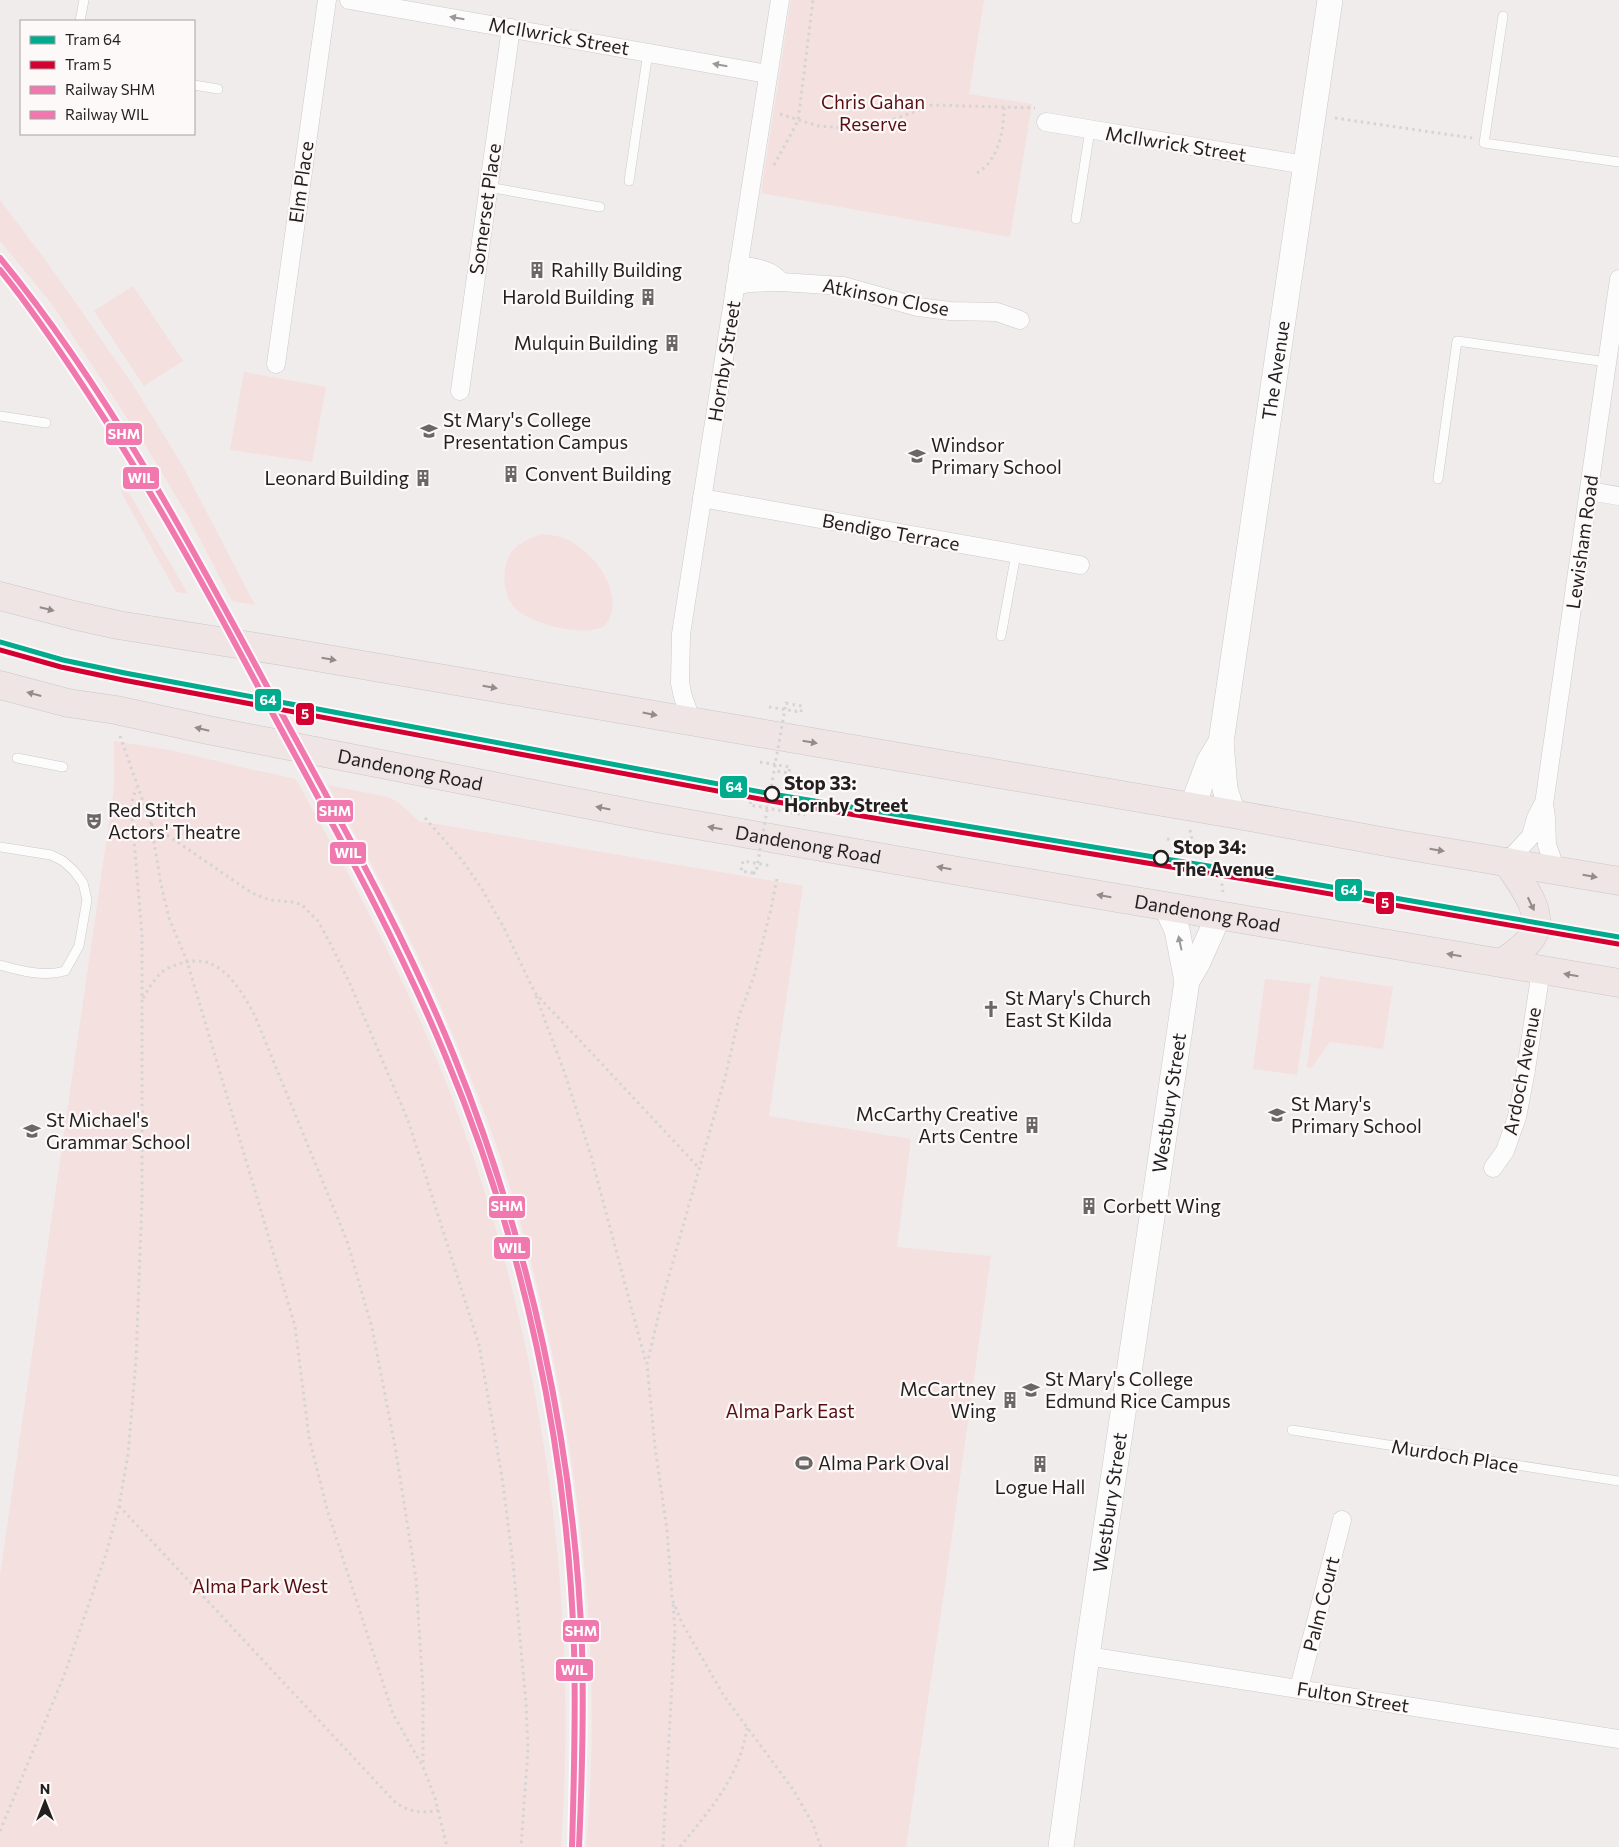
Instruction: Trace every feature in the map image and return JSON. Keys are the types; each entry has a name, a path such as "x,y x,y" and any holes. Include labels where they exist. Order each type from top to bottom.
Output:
{"highway":[{"path":"0,596 118,625 281,651 692,722 1191,819 1233,814 1396,844 1619,881"},
{"name":"Dandenong Road","path":"0,685 68,703 116,710 651,817 1166,906 1221,906 1502,963 1619,983"},
{"path":"1502,963 1532,937 1536,923 1532,904 1507,862"}],"street":[{"name":"Elm Place","path":"276,364 327,0"},
{"name":"McIlwrick Street","path":"349,0 406,4 511,28 768,74"},
{"name":"Hornby Street","path":"692,722 680,683 681,634 780,0"},
{"name":"The Avenue","path":"1233,814 1225,789 1221,742 1330,0"},
{"name":"Somerset Place","path":"460,391 511,28"},
{"name":"McIlwrick Street","path":"1042,115 1090,130 1306,165"},
{"name":"Atkinson Close","path":"738,266 767,270 776,275 781,282"},
{"name":"Lewisham Road","path":"1556,870 1547,844 1544,804 1619,280"},
{"name":"Atkinson Close","path":"735,286 749,283 781,282 843,286 925,308 950,311 997,312 1020,320"},
{"path":"1589,491 1619,496"},
{"name":"Bendigo Terrace","path":"702,498 1080,565"},
{"name":"The Avenue","path":"1191,819 1209,762 1221,742"},
{"name":"Lewisham Road","path":"1507,862 1531,836 1536,818 1544,804"},
{"name":"Westbury Street","path":"1061,1847 1087,1656 1186,982 1177,930 1166,906"},
{"name":"Westbury Street","path":"1186,982 1198,962 1221,906"},
{"name":"Ardoch Avenue","path":"1493,1168 1505,1151 1517,1117 1541,970"},
{"name":"Palm Court","path":"1299,1688 1342,1520"},
{"name":"Fulton Street","path":"1087,1656 1619,1739"}],"lane":[{"path":"80,20 84,0"},
{"path":"1503,16 1484,143 1619,162"},
{"path":"629,181 648,52"},
{"path":"195,84 218,89"},
{"path":"1076,219 1090,130"},
{"path":"488,187 600,206"},
{"path":"1438,479 1457,341 1607,362"},
{"path":"0,416 46,423"},
{"path":"1002,636 1016,554"},
{"path":"17,758 63,766"},
{"path":"0,847 52,855 64,861 74,870 83,883 87,900 79,946 65,971 53,974 28,972 0,965"},
{"name":"Murdoch Place","path":"1292,1430 1619,1482"}],"path":[{"path":"770,171 780,157 798,121 813,0"},
{"path":"763,108 798,121 818,126 847,129 860,129 888,122 932,105 1004,106 1042,115"},
{"path":"977,173 983,170 996,151 1002,129 1004,106"},
{"path":"1313,115 1485,139"},
{"path":"769,707 778,708 788,710 800,712 802,706 786,703 784,713 782,723 768,802 759,855 758,864 756,873 741,870 743,861 754,862 763,864 772,866"},
{"path":"120,736 136,787 151,824 156,845 160,884 169,918 187,961 295,1326 309,1437 327,1509 393,1714 423,1767 435,1798 447,1847"},
{"path":"760,762 790,767 789,773 774,771"},
{"path":"0,1831 65,1673 106,1554 128,1454 136,1360 142,1200 142,935 132,816 132,802 136,787"},
{"path":"768,802 752,799 750,805 805,815"},
{"path":"426,818 462,860 482,889 503,926 535,993 566,1077 591,1156 646,1364 667,1530 674,1647 663,1847"},
{"path":"1191,819 1193,844"},
{"path":"151,824 252,893 270,900 294,902 311,912 318,921 350,984 408,1123 479,1345 502,1477 514,1572 526,1703 528,1749 521,1847"},
{"path":"1168,839 1203,846 1203,849"},
{"path":"1200,870 1199,874 1240,880"},
{"path":"1221,878 1221,906"},
{"path":"646,1364 726,1074 740,1016 754,976 770,913 776,879"},
{"path":"143,998 159,974 170,967 187,961 205,960 227,975 244,995 255,1016 350,1249 372,1328 395,1446 416,1579 423,1690 423,1767"},
{"path":"535,993 699,1169"},
{"path":"118,1506 394,1801 417,1812 428,1813 438,1810"},
{"path":"672,1599 682,1623 724,1696 792,1788 812,1824 821,1847"},
{"path":"680,1847 721,1796 734,1772 744,1747 746,1728"}],"green space":[{"name":"Chris Gahan Reserve","path":"791,0 984,0 969,94 1032,104 1010,237 761,193"},
{"path":"0,200 49,265 133,385 181,463 255,605 232,601 188,516 145,445 51,303 0,241"},
{"path":"133,286 183,361 144,386 94,311"},
{"path":"244,372 326,387 312,462 230,450"},
{"path":"120,490 129,493 188,594 176,592"},
{"path":"543,534 553,535 577,545 595,561 602,571 608,581 612,603 610,616 604,626 591,630 557,627 534,620 512,605 506,592 504,577 506,562 515,548 533,537"},
{"name":"Alma Park West","path":"114,741 170,750 296,779 367,909 426,1034 464,1130 496,1229 522,1330 542,1433 556,1536 564,1641 565,1744 561,1847 0,1847 0,1575 114,788"},
{"name":"Alma Park East","path":"328,785 388,797 398,802 419,821 803,886 769,1116 911,1139 897,1247 991,1256 906,1847 586,1847 592,1722 587,1596 573,1471 563,1409 536,1281 498,1150 474,1086 397,912"},
{"path":"1320,976 1393,987 1383,1049 1330,1042 1311,1068 1307,1067"},
{"path":"1265,979 1311,984 1297,1075 1253,1069"}],"tram line":[{"name":"64","path":"0,642 63,660 125,673 772,794 1245,872 1619,937"},
{"name":"5","path":"0,650 61,667 123,680 771,801 1244,879 1618,944"}],"rail line":[{"name":"SHM","path":"0,258 39,308 112,414 210,580 391,917 434,1009 481,1127 505,1199 526,1272 544,1346 569,1496 577,1571 582,1647 583,1697 579,1847"},
{"name":"WIL","path":"0,270 44,328 109,426 199,578 381,917 425,1008 473,1125 519,1271 551,1422 562,1497 570,1573 574,1649 575,1723 572,1847"}],"place":[{"name":"Rahilly Building","path":"537,270"},
{"name":"Harold Building","path":"648,297"},
{"name":"Mulquin Building","path":"672,343"},
{"name":"St Mary's College Presentation Campus","path":"429,431"},
{"name":"Windsor Primary School","path":"917,456"},
{"name":"Convent Building","path":"511,474"},
{"name":"Leonard Building","path":"423,478"},
{"name":"Stop 33: Hornby Street","path":"772,794"},
{"name":"Red Stitch Actors' Theatre","path":"94,821"},
{"name":"Stop 34: The Avenue","path":"1161,858"},
{"name":"St Mary's Church East St Kilda","path":"991,1009"},
{"name":"St Mary's Primary School","path":"1277,1115"},
{"name":"McCarthy Creative Arts Centre","path":"1032,1125"},
{"name":"St Michael's Grammar School","path":"32,1131"},
{"name":"Corbett Wing","path":"1089,1206"},
{"name":"St Mary's College Edmund Rice Campus","path":"1031,1390"},
{"name":"McCartney Wing","path":"1010,1400"},
{"name":"Alma Park Oval","path":"804,1463"},
{"name":"Logue Hall","path":"1040,1464"}]}
